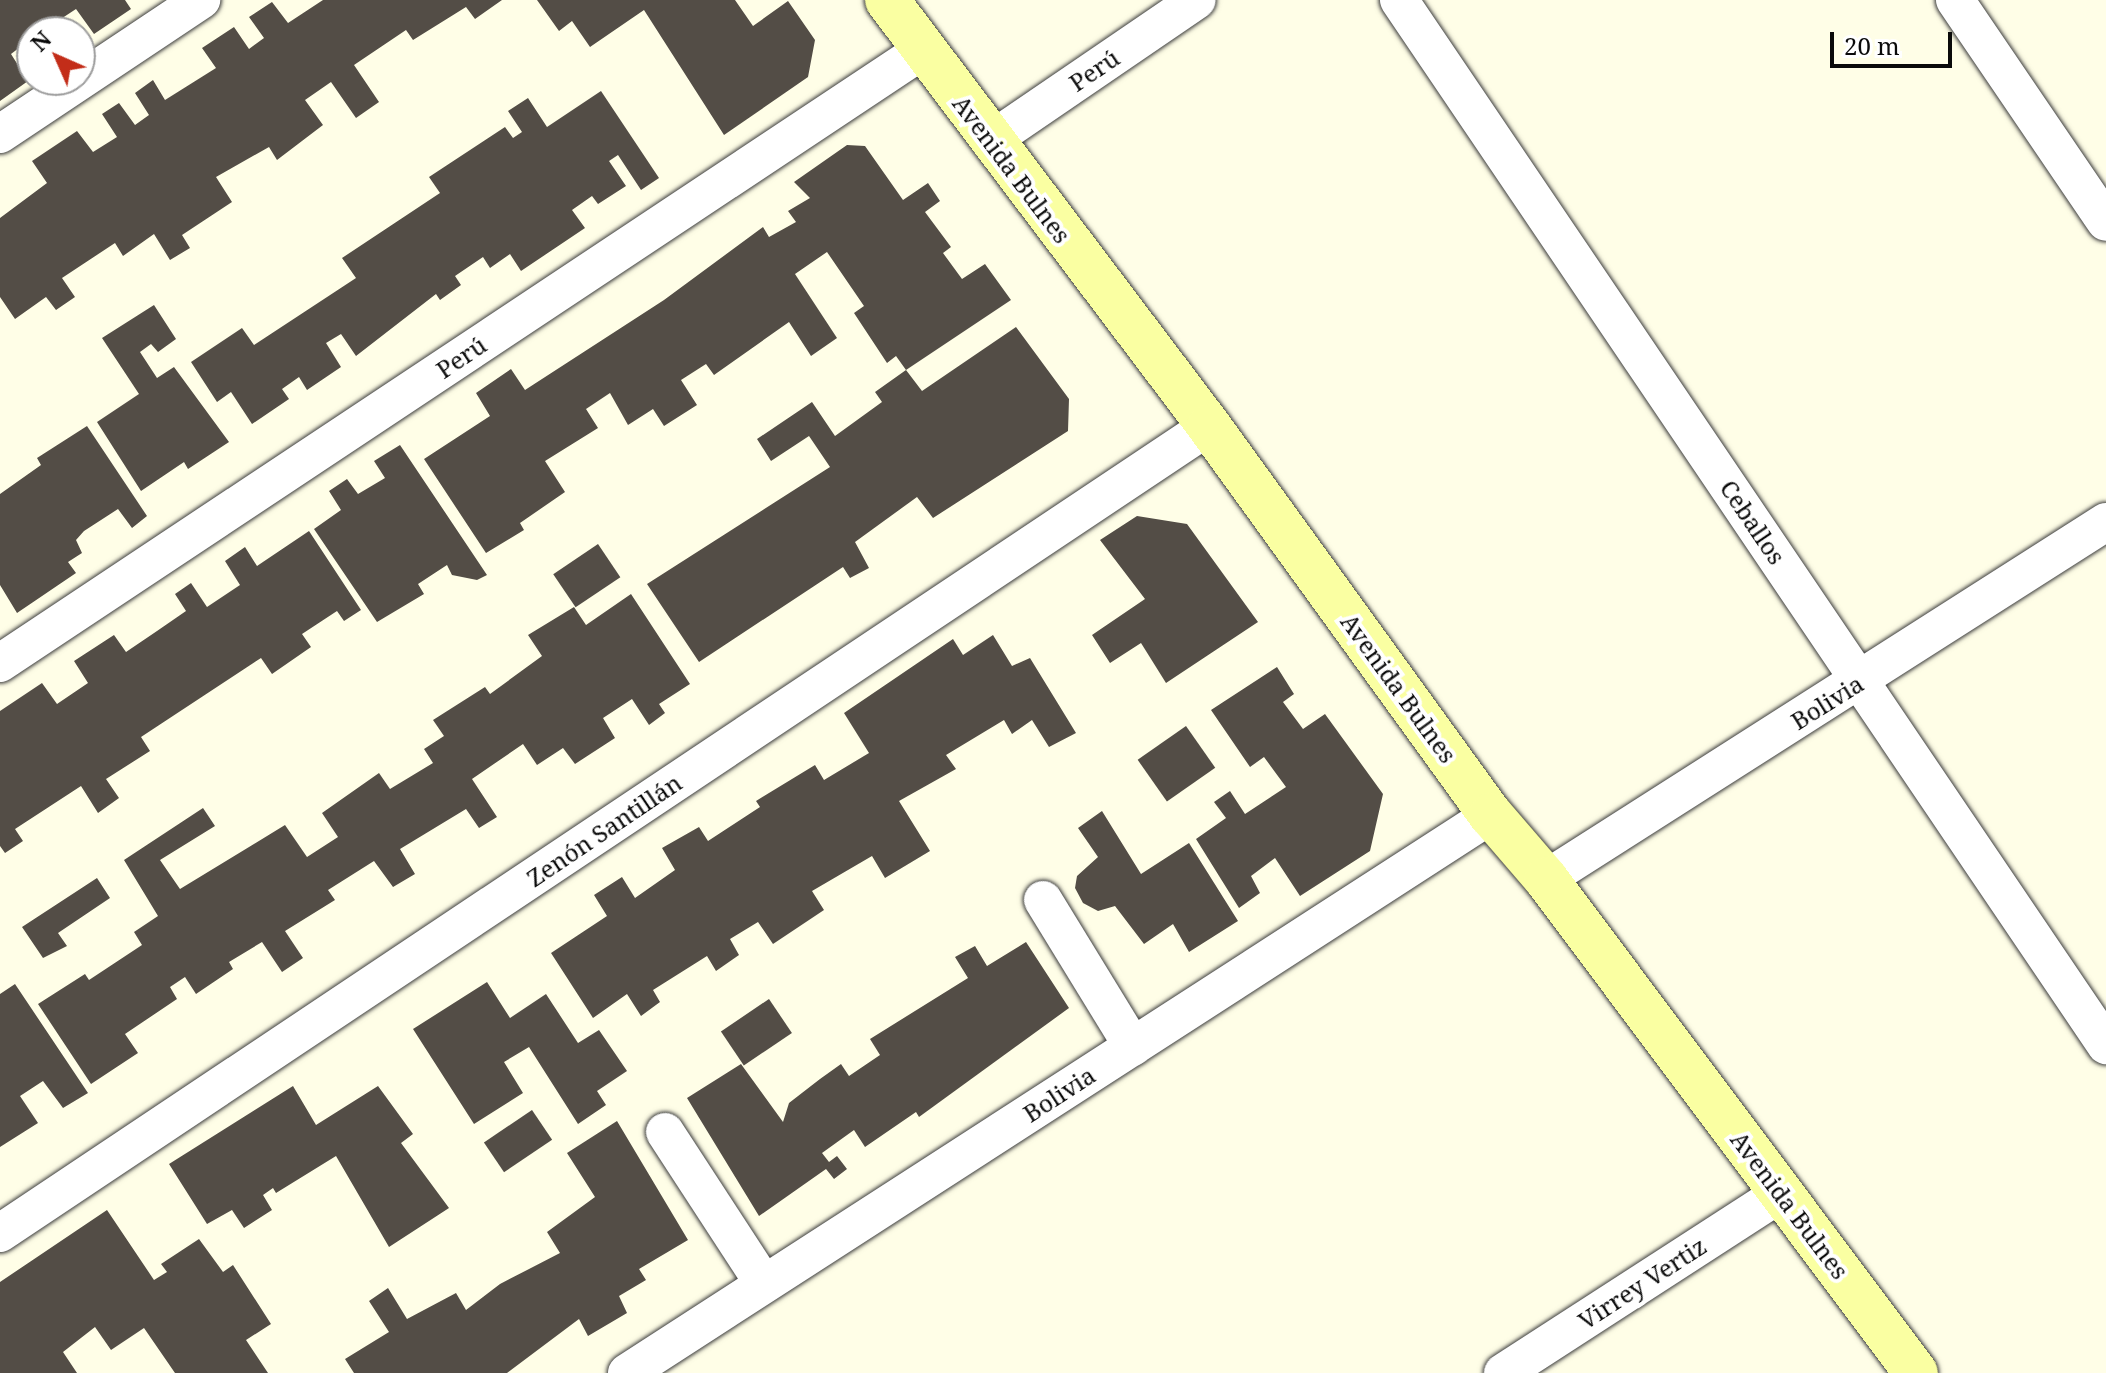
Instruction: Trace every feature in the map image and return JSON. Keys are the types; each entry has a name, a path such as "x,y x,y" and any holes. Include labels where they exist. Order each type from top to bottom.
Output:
{"street":[{"path":"0,134 201,0"},
{"name":"Avenida Bulnes","path":"887,0 990,141 1209,426 1491,815 1546,879 1916,1373"},
{"name":"Perú","path":"990,141 1197,0"},
{"name":"Ceballos","path":"1399,0 2106,1045"},
{"path":"1955,0 2106,222"},
{"name":"Perú","path":"0,663 923,50"},
{"name":"Zenón Santillán","path":"0,1233 1209,426"},
{"name":"Bolivia","path":"1546,879 2106,522"},
{"name":"Bolivia","path":"627,1373 1491,815"},
{"path":"1043,900 1133,1047"},
{"path":"665,1132 764,1284"},
{"name":"Virrey Vertiz","path":"1503,1373 1781,1193"}],"building":[{"path":"0,0 125,0 131,9 96,33 96,16 81,16 76,9 65,16 16,16 16,50 11,54 16,62 16,90 0,101"},
{"path":"323,0 502,0 475,19 466,7 413,40 406,30 354,65 379,102 356,118 331,82 305,100 323,125 277,160 269,147 216,177 232,202 182,235 190,248 170,260 154,234 123,256 115,243 62,278 75,297 56,310 46,297 15,319 0,297 0,218 47,183 32,161 77,131 93,152 117,137 102,114 119,103 135,125 149,115 135,93 153,80 165,100 216,68 202,48 234,27 249,49 264,38 249,17 272,2 288,23"},
{"path":"537,0 735,0 753,26 788,1 815,40 808,77 724,135 644,10 590,47 572,21 559,31"},
{"path":"601,91 659,178 641,190 618,155 609,161 626,186 598,204 592,196 572,210 585,228 521,271 510,254 490,268 483,257 455,276 461,285 440,300 436,294 356,356 341,334 326,343 341,367 307,390 299,377 282,389 289,399 252,424 231,392 217,402 191,362 242,328 254,345 356,278 342,258 440,193 429,177 505,127 513,138 522,132 508,111 528,98 547,127"},
{"path":"847,145 865,146 903,200 928,183 940,201 925,212 951,247 943,253 962,279 985,264 1011,300 906,370 896,356 887,363 854,313 864,306 827,252 795,274 837,338 811,356 789,322 714,375 706,364 681,380 697,405 664,426 653,409 628,425 610,393 586,409 598,428 545,461 565,492 520,523 524,530 486,553 424,459 490,416 476,393 511,369 525,390 664,300 763,227 769,237 796,222 788,211 810,198 794,182"},
{"path":"154,305 176,339 158,352 151,344 140,352 157,378 174,367 229,442 188,469 184,462 141,491 97,422 139,394 102,338"},
{"path":"1016,327 1069,399 1068,431 933,518 917,497 855,542 869,568 850,578 843,567 699,662 647,584 830,467 809,436 771,461 757,439 812,402 835,436 882,402 875,392 906,370 922,391"},
{"path":"87,426 147,516 132,528 118,509 84,531 76,540 82,553 68,562 76,573 17,613 0,585 0,494 41,465 37,458"},
{"path":"400,445 487,575 477,580 452,575 447,565 418,584 424,594 377,622 314,529 341,510 329,491 347,479 358,494 385,478 374,461"},
{"path":"1137,516 1187,524 1258,622 1166,683 1141,643 1110,663 1092,635 1145,599 1100,540"},
{"path":"309,531 361,610 344,621 337,611 302,634 311,647 272,674 261,658 141,737 150,751 106,779 119,798 98,813 81,786 15,829 23,841 5,853 0,846 0,711 42,683 57,704 88,683 74,661 114,635 126,652 186,611 175,594 191,583 207,607 240,585 225,561 245,547 257,566"},
{"path":"598,544 620,577 576,607 553,574"},
{"path":"631,594 690,684 659,704 665,713 649,725 632,699 603,718 615,738 575,764 563,748 537,765 523,744 472,779 497,817 479,828 466,809 400,849 415,874 393,887 374,861 328,890 335,900 285,931 303,958 282,972 262,942 229,962 233,969 196,994 185,977 170,987 177,999 125,1034 138,1053 91,1084 38,1004 85,974 89,980 142,945 134,932 158,916 124,860 203,808 215,826 160,860 180,889 285,825 307,857 338,837 322,813 379,773 390,789 433,763 424,749 444,736 433,720 485,687 490,694 542,656 528,635 574,607 586,625"},
{"path":"993,635 1012,666 1030,658 1076,733 1049,747 1032,720 1012,734 1004,720 946,755 956,769 899,801 930,851 885,878 872,856 812,891 824,910 773,944 758,922 730,939 739,955 716,971 707,956 653,990 660,1002 641,1016 627,994 593,1018 551,953 607,916 594,895 622,877 635,898 675,870 662,848 699,827 708,841 760,807 756,801 815,765 824,780 869,753 844,713 953,639 963,655"},
{"path":"1277,667 1294,694 1283,702 1303,729 1325,714 1383,794 1370,851 1300,896 1275,858 1251,876 1260,893 1239,908 1196,839 1226,818 1214,802 1230,791 1245,814 1286,787 1264,757 1250,767 1211,710"},
{"path":"1186,726 1215,768 1167,802 1138,760"},
{"path":"1102,811 1141,874 1189,843 1238,921 1189,952 1173,924 1144,944 1115,906 1098,911 1083,903 1075,888 1077,876 1098,857 1078,828"},
{"path":"97,878 110,898 58,933 67,946 43,958 22,927"},
{"path":"1026,942 1069,1008 919,1117 916,1112 865,1147 854,1130 822,1153 829,1162 837,1156 847,1169 834,1179 826,1169 759,1216 687,1098 741,1064 783,1122 789,1103 841,1064 849,1076 880,1055 870,1039 968,978 955,957 975,946 987,966"},
{"path":"487,982 510,1018 546,994 578,1043 599,1030 627,1071 597,1091 606,1105 578,1124 529,1047 504,1062 523,1093 474,1124 413,1029"},
{"path":"15,984 88,1093 63,1108 43,1081 20,1096 38,1123 0,1147 0,994"},
{"path":"769,999 792,1033 744,1065 721,1031"},
{"path":"293,1086 316,1125 378,1086 413,1134 401,1143 449,1208 389,1247 336,1156 276,1193 273,1188 263,1195 272,1210 244,1228 232,1210 207,1224 169,1164"},
{"path":"532,1110 552,1140 504,1172 484,1142"},
{"path":"617,1121 688,1240 639,1269 646,1280 619,1296 627,1313 588,1336 579,1319 507,1373 354,1373 345,1359 389,1332 369,1301 388,1288 407,1319 456,1293 466,1310 500,1284 560,1253 547,1232 595,1197 567,1153"},
{"path":"107,1210 154,1280 167,1272 161,1264 199,1239 223,1272 233,1265 271,1324 246,1340 268,1373 175,1373 144,1328 111,1350 95,1327 63,1352 77,1373 0,1373 0,1282"}]}
